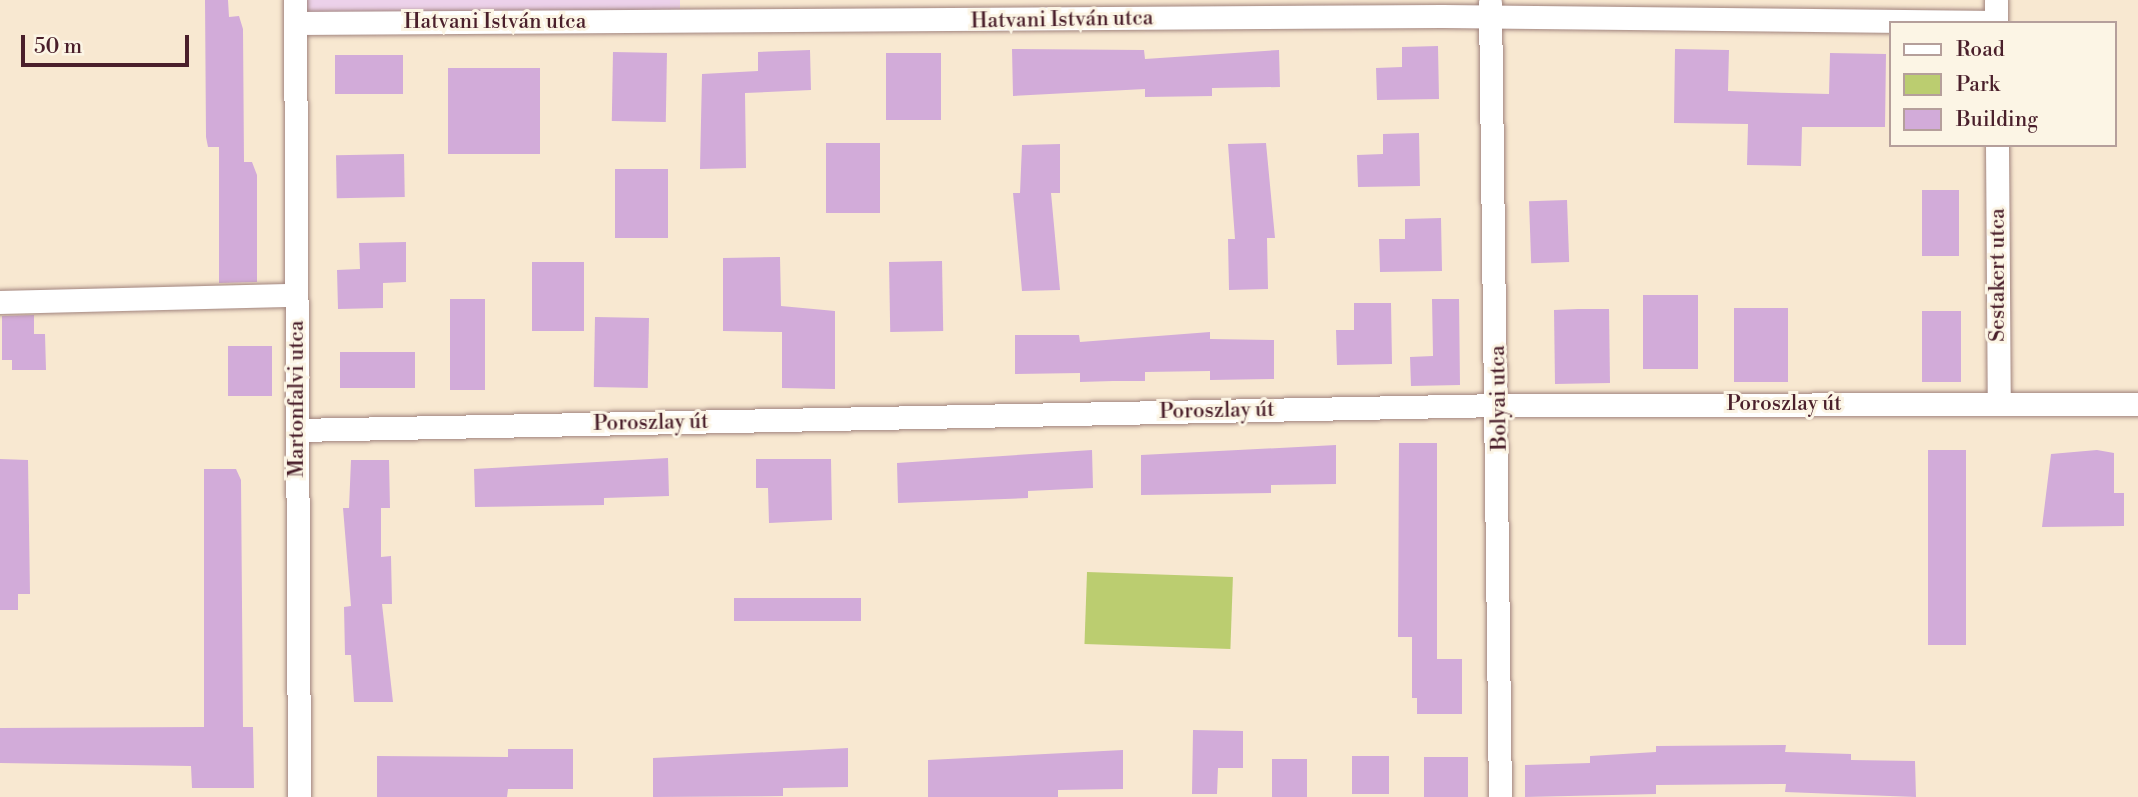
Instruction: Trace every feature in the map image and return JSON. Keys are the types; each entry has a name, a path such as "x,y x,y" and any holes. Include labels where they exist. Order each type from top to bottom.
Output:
{"street":[{"path":"1996,0 1996,21"},
{"name":"Hatvani István utca","path":"295,11 1491,8 1960,21"},
{"name":"Bolyai utca","path":"1491,8 1499,405 1500,797"},
{"name":"Martonfalvi utca","path":"295,11 299,797"},
{"name":"Sestakert utca","path":"1997,147 1999,404"},
{"path":"0,302 296,295"},
{"name":"Poroszlay út","path":"297,430 1499,405 2138,404"}],"shaded area":[{"path":"304,0 680,0 680,15 304,15"}],"green space":[{"path":"1087,572 1233,577 1230,649 1084,644"}],"building":[{"path":"205,0 228,0 229,17 239,16 243,29 244,162 252,162 257,175 257,282 219,283 219,147 208,147 206,137"},
{"path":"1438,46 1439,99 1377,100 1376,68 1402,67 1402,47"},
{"path":"1012,49 1144,50 1145,59 1279,50 1280,87 1212,88 1212,96 1145,97 1145,89 1013,96"},
{"path":"1675,49 1729,50 1728,91 1829,94 1830,53 1886,54 1885,127 1802,127 1801,166 1747,165 1748,124 1674,123"},
{"path":"810,50 811,90 745,93 746,168 700,169 702,74 758,71 758,52"},
{"path":"613,52 667,53 666,122 612,121"},
{"path":"886,53 941,53 941,120 886,120"},
{"path":"335,55 403,55 403,94 335,94"},
{"path":"448,68 540,68 540,154 448,154"},
{"path":"1419,133 1420,186 1358,187 1357,155 1383,154 1383,134"},
{"path":"826,143 880,143 880,213 826,213"},
{"path":"1266,143 1275,238 1267,238 1268,289 1229,290 1228,239 1235,239 1228,144"},
{"path":"1060,144 1060,193 1051,193 1060,290 1022,291 1013,193 1020,193 1022,145"},
{"path":"404,154 405,197 337,198 336,155"},
{"path":"615,169 668,169 668,238 615,238"},
{"path":"1922,190 1959,190 1959,256 1922,256"},
{"path":"1567,200 1569,262 1531,263 1529,201"},
{"path":"1441,218 1442,271 1380,272 1379,239 1405,239 1405,219"},
{"path":"406,242 406,282 383,283 383,308 338,309 337,270 360,269 359,243"},
{"path":"780,257 781,306 835,311 835,389 782,388 782,332 723,331 723,258"},
{"path":"942,261 943,331 890,332 889,262"},
{"path":"532,262 584,262 584,331 532,331"},
{"path":"1643,295 1698,295 1698,369 1643,369"},
{"path":"450,299 485,299 485,390 450,390"},
{"path":"1432,299 1459,299 1460,385 1411,386 1410,357 1433,356"},
{"path":"1354,303 1391,303 1392,364 1337,365 1336,330 1354,330"},
{"path":"1734,308 1788,308 1788,382 1734,382"},
{"path":"1609,309 1610,383 1555,384 1554,310"},
{"path":"1922,311 1961,311 1961,382 1922,382"},
{"path":"34,315 34,334 45,334 46,370 12,370 12,360 2,360 2,316"},
{"path":"595,317 649,318 648,388 594,387"},
{"path":"1210,332 1210,339 1274,340 1274,379 1210,380 1210,371 1145,372 1145,381 1080,382 1080,373 1015,374 1015,335 1079,335 1080,342"},
{"path":"228,346 272,346 272,396 228,396"},
{"path":"340,352 415,352 415,388 340,388"},
{"path":"1399,443 1437,443 1437,659 1462,659 1462,714 1417,714 1417,698 1412,698 1412,637 1398,637"},
{"path":"1336,445 1336,484 1271,485 1271,493 1141,495 1141,455"},
{"path":"1092,450 1093,488 1028,491 1028,498 898,503 897,463"},
{"path":"1928,450 1966,450 1966,645 1928,645"},
{"path":"2097,450 2114,453 2114,493 2124,493 2124,526 2042,527 2051,454"},
{"path":"668,458 669,496 604,498 604,505 475,507 474,469"},
{"path":"0,459 28,460 30,594 18,594 18,610 0,610"},
{"path":"756,459 831,459 832,520 769,523 768,488 756,488"},
{"path":"351,460 389,460 390,508 381,508 381,557 391,556 392,604 382,604 393,702 354,702 351,655 345,655 344,607 351,606 343,508 349,508"},
{"path":"204,469 236,469 241,480 243,727 253,727 254,788 192,788 191,766 0,763 0,728 204,727"},
{"path":"734,598 861,598 861,621 734,621"},
{"path":"1193,730 1243,731 1243,768 1218,768 1217,794 1192,794"},
{"path":"1786,745 1785,752 1851,754 1851,760 1915,761 1916,797 1785,792 1786,784 1772,784 1656,785 1656,794 1525,797 1525,765 1590,763 1590,756 1656,752 1656,746"},
{"path":"848,748 848,787 783,788 783,796 653,797 653,758"},
{"path":"508,749 573,749 573,789 508,789 507,797 377,797 377,756 508,757"},
{"path":"1123,750 1123,789 1058,790 1058,797 928,797 928,760"},
{"path":"1352,756 1389,756 1389,794 1352,794"},
{"path":"1424,757 1468,757 1468,797 1424,797"},
{"path":"1272,759 1307,759 1307,797 1272,797"}]}
